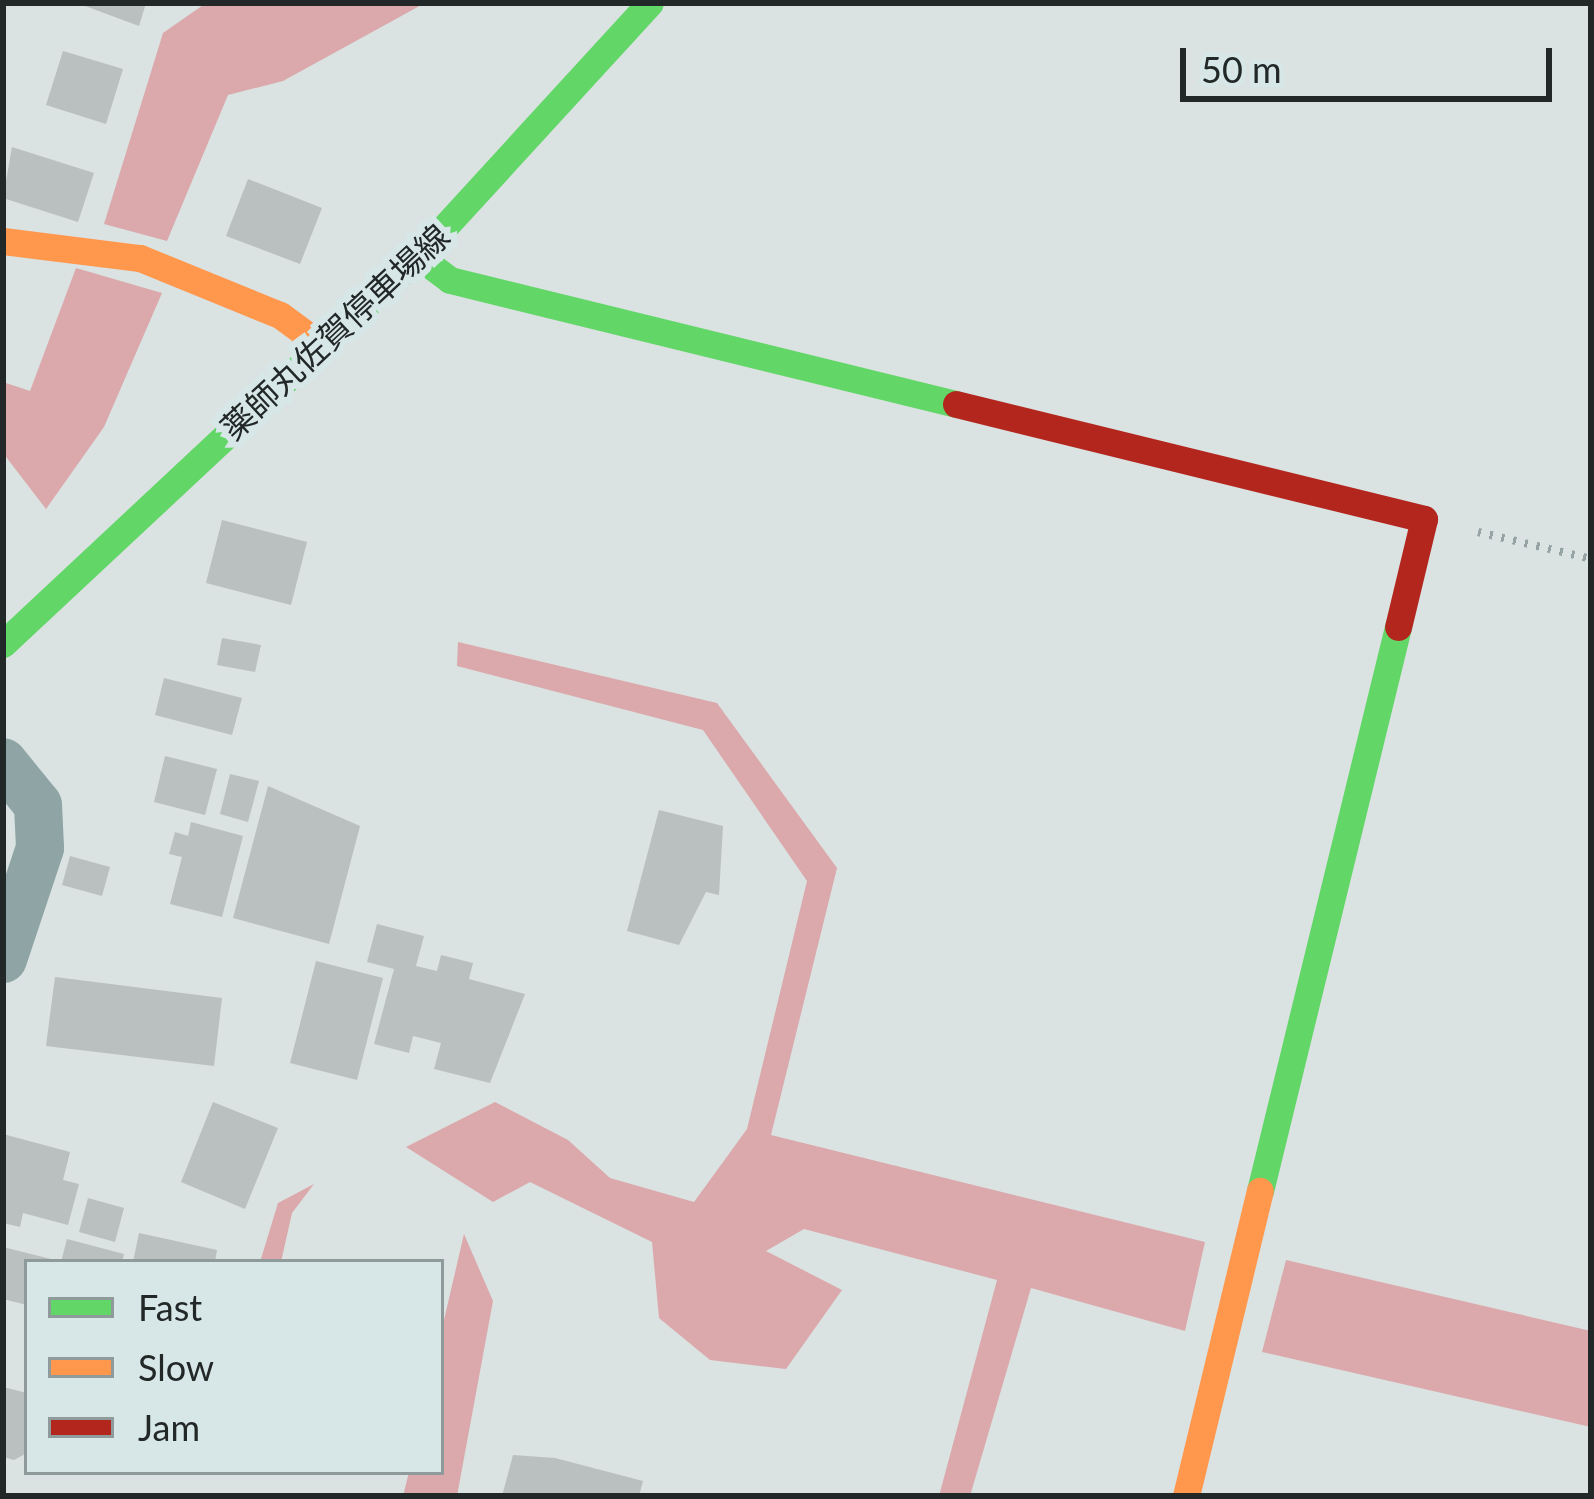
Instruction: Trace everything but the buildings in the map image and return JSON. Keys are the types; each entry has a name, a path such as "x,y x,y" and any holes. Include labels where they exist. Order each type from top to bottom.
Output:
{"street":[{"name":"薬師丸佐賀停車場線","path":"3,644 418,256 650,3"},
{"path":"3,241 126,255 280,315 321,345"},
{"path":"418,256 450,280 1424,519 1186,1496"},
{"path":"3,762 38,805 40,848 3,958"}],"path":[{"path":"1424,519 1591,559"}],"shaded area":[{"path":"206,3 425,3 283,81 228,95 167,241 104,224 163,33"},
{"path":"76,268 162,293 104,427 46,509 3,453 3,382 30,391"},
{"path":"458,642 717,703 837,868 771,1135 1205,1242 1185,1331 1031,1288 970,1496 939,1496 997,1280 804,1229 766,1251 842,1290 786,1369 710,1360 659,1318 652,1242 530,1182 493,1202 406,1147 495,1102 568,1140 610,1178 694,1202 747,1129 807,881 703,730 457,666"},
{"path":"314,1184 292,1213 282,1259 261,1259 278,1203"},
{"path":"464,1234 493,1301 457,1496 403,1496 408,1475 444,1475 444,1320"},
{"path":"1286,1260 1591,1331 1591,1427 1262,1352"}],"traffic: fast":[{"path":"3,644 418,256 650,3"},
{"path":"418,256 450,280 956,404"},
{"path":"1260,1191 1398,627"}],"traffic: slow":[{"path":"3,241 140,258 280,315 321,345"},
{"path":"1186,1496 1260,1191"}],"traffic: jam":[{"path":"956,404 1424,519 1398,627"}]}
